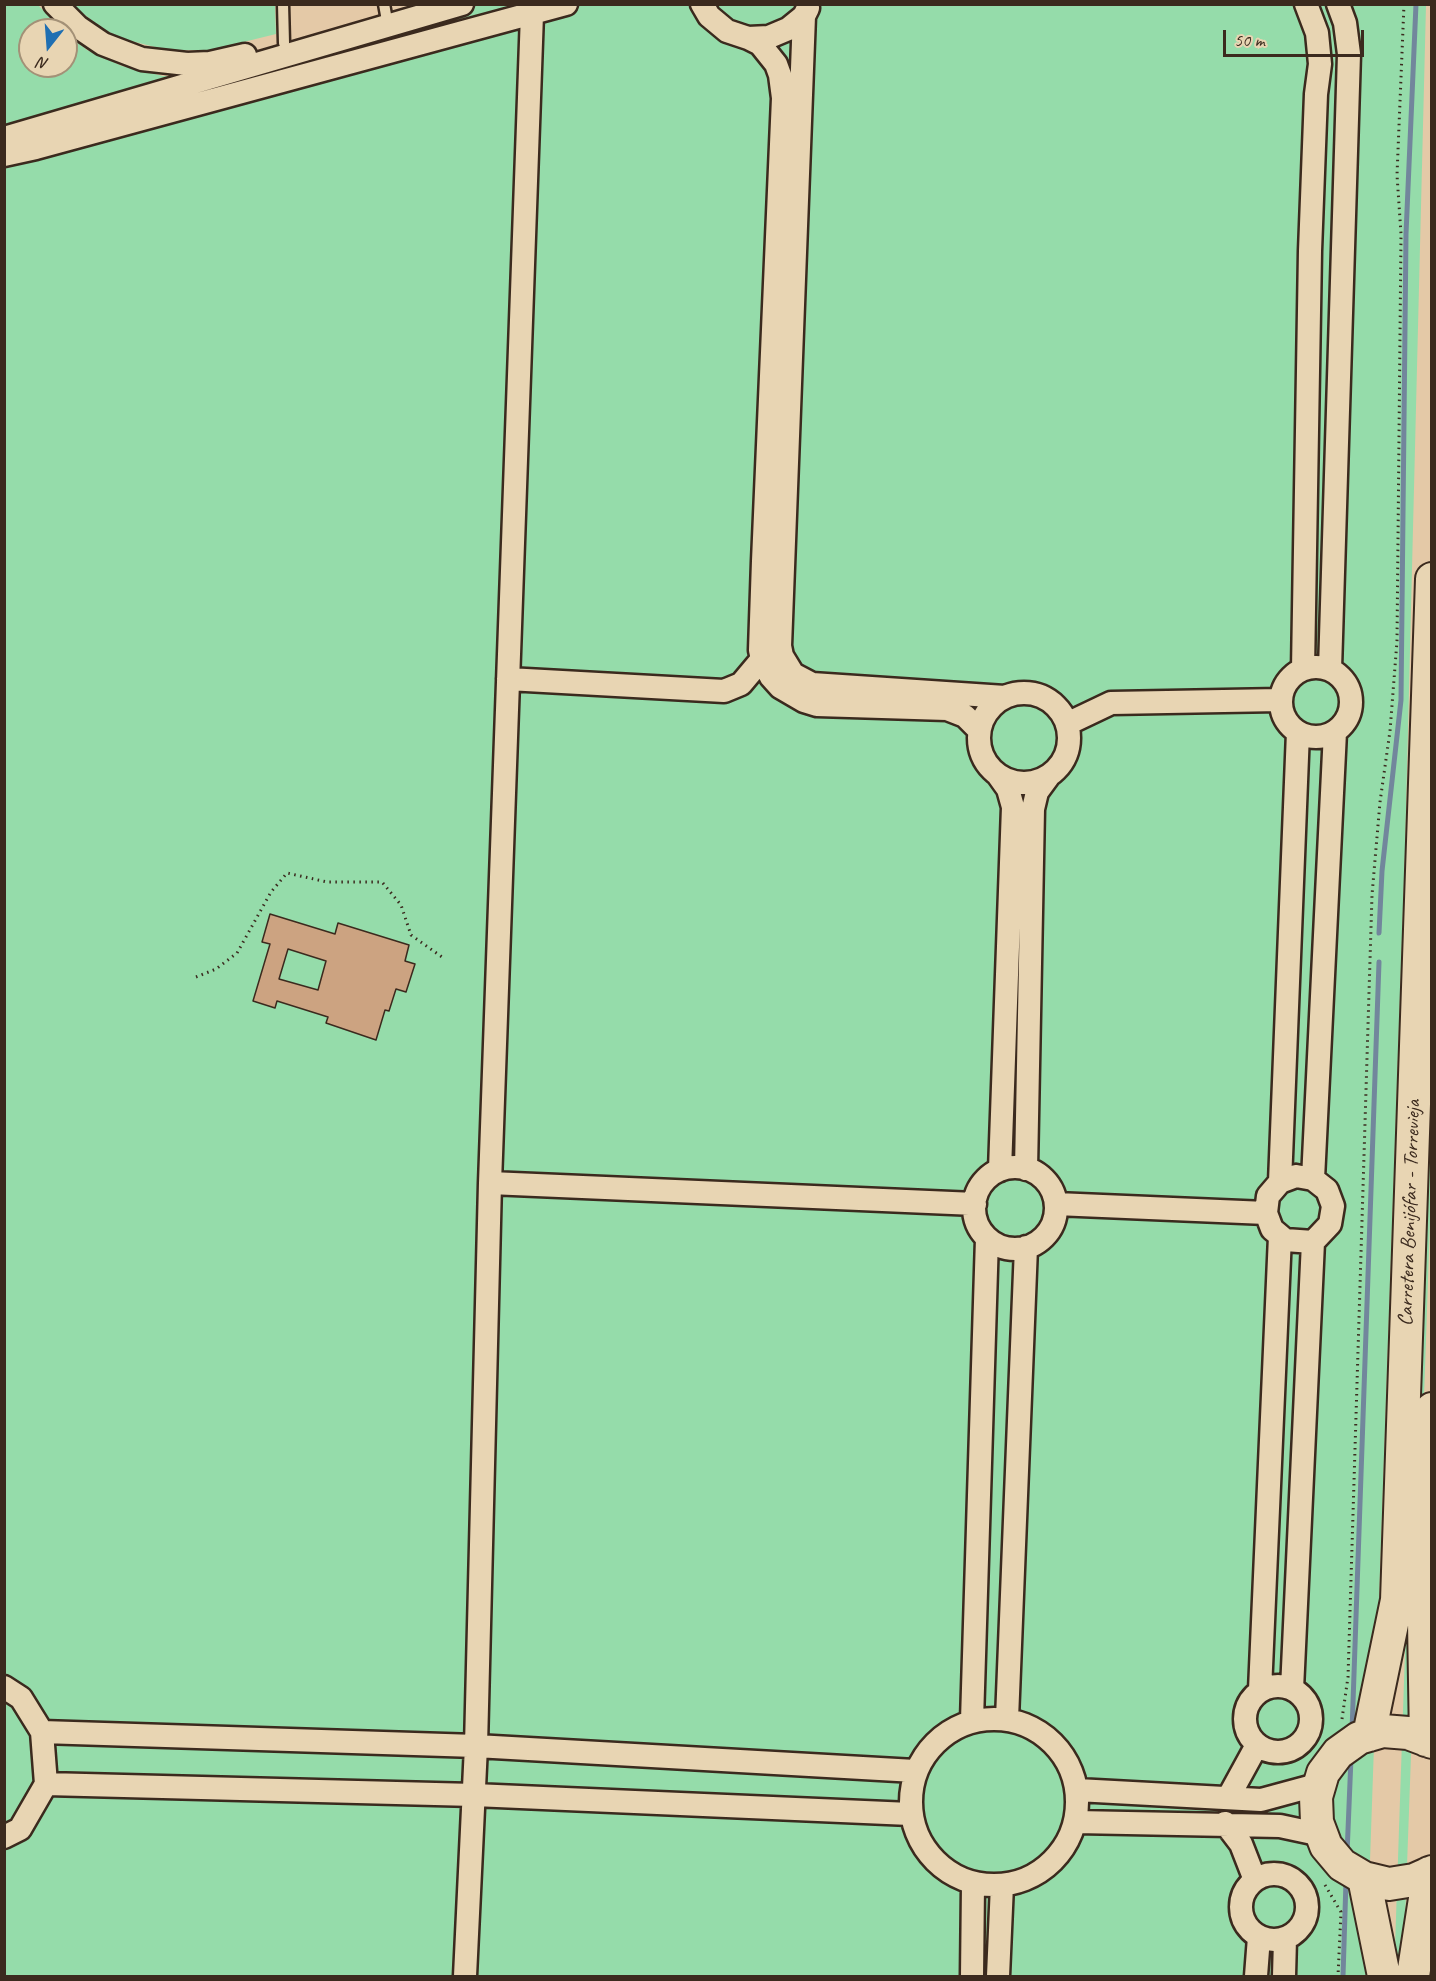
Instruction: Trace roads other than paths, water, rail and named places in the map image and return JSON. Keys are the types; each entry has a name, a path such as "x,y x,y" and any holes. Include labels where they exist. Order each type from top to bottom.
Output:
{"main road":[{"name":"Carretera Benijófar - Torrevieja","path":"1369,1736 1397,1600 1431,579"},
{"path":"1430,1872 1414,1880 1389,1884 1364,1878 1342,1865 1326,1846 1317,1822 1316,1797 1323,1773 1338,1753 1359,1738 1383,1731 1408,1733 1429,1741 1424,1623 1431,1409"},
{"path":"1413,1977 1430,1872"},
{"path":"1364,1878 1384,1977"}],"street":[{"path":"55,4 78,27 103,44 142,59 165,63 210,63 284,43"},
{"path":"4,138 386,16 462,4"},
{"path":"4,155 566,4"},
{"path":"702,4 709,16 727,31 760,44 776,64 783,98 760,650 762,659 780,687 804,701 817,705 947,708 965,716 979,730"},
{"path":"1303,669 1310,251 1316,94 1320,64 1317,33 1306,4"},
{"path":"1330,669 1349,54 1345,23 1338,4"},
{"path":"748,38 769,37 788,29 807,10"},
{"path":"807,10 780,646 782,656 793,674 812,684 1005,697 1026,693 1048,699 1069,723 1070,735 1066,757 1036,792 1033,809 1026,1168"},
{"path":"465,1977 476,1746 489,1184 532,14"},
{"path":"508,679 724,691 741,684 762,659"},
{"path":"1317,666 1330,669 1345,681 1352,699 1348,718 1335,732 1316,738 1298,732 1284,719 1280,700 1287,681 1303,669 1317,666"},
{"path":"1005,697 988,710 979,730 980,752 992,771 1011,782 1033,783 1048,777"},
{"path":"1069,723 1111,703 1280,700"},
{"path":"1280,1182 1298,732"},
{"path":"1313,1179 1335,732"},
{"path":"999,775 1008,789 1013,807 1000,1170"},
{"path":"1026,1168 1051,1188 1056,1204 1054,1221 1046,1235 1026,1247 1017,1249 1001,1247 987,1238 977,1225 975,1204 977,1192 986,1179 1000,1170 1026,1168"},
{"path":"1292,1689 1313,1242 1330,1224 1333,1206 1327,1190 1313,1179 1296,1176 1280,1182 1268,1196 1266,1213 1272,1229 1285,1240 1313,1242"},
{"path":"489,1184 975,1204"},
{"path":"1056,1204 1266,1213"},
{"path":"1260,1690 1281,1686 1292,1689 1308,1704 1311,1715 1306,1737 1288,1751 1276,1752 1257,1745 1245,1727 1247,1706 1260,1690 1280,1236"},
{"path":"972,1720 987,1238"},
{"path":"1007,1719 1026,1247"},
{"path":"4,1687 21,1698 42,1732 46,1784 20,1829 4,1837"},
{"path":"1007,1719 1040,1732 1065,1757 1077,1790 1076,1822 1059,1857 1031,1878 1002,1886 973,1885 961,1880 927,1854 910,1814 915,1771 937,1739 972,1720 1007,1719"},
{"path":"42,1732 476,1746 915,1771"},
{"path":"1228,1798 1257,1745"},
{"path":"46,1784 474,1795 910,1814"},
{"path":"1077,1790 1261,1800 1320,1784"},
{"path":"1076,1822 1225,1823 1280,1826 1322,1835"},
{"path":"1225,1823 1241,1844 1255,1880"},
{"path":"1272,1874 1282,1875 1300,1887 1305,1896 1307,1906 1301,1926 1285,1939 1274,1941 1259,1937 1245,1925 1241,1914 1244,1892 1255,1880 1272,1874"},
{"path":"972,1977 973,1885"},
{"path":"998,1977 1002,1886"},
{"path":"1256,1977 1259,1937"},
{"path":"1284,1977 1285,1939"}],"lane":[{"path":"283,4 284,43"}],"waterway":[{"path":"1379,933 1382,871 1401,700 1406,234 1416,4"},
{"path":"1352,1731 1379,962"},
{"path":"1347,1854 1351,1758"},
{"path":"1343,1976 1346,1881"},
{"path":"1431,1957 1431,1976"}]}
